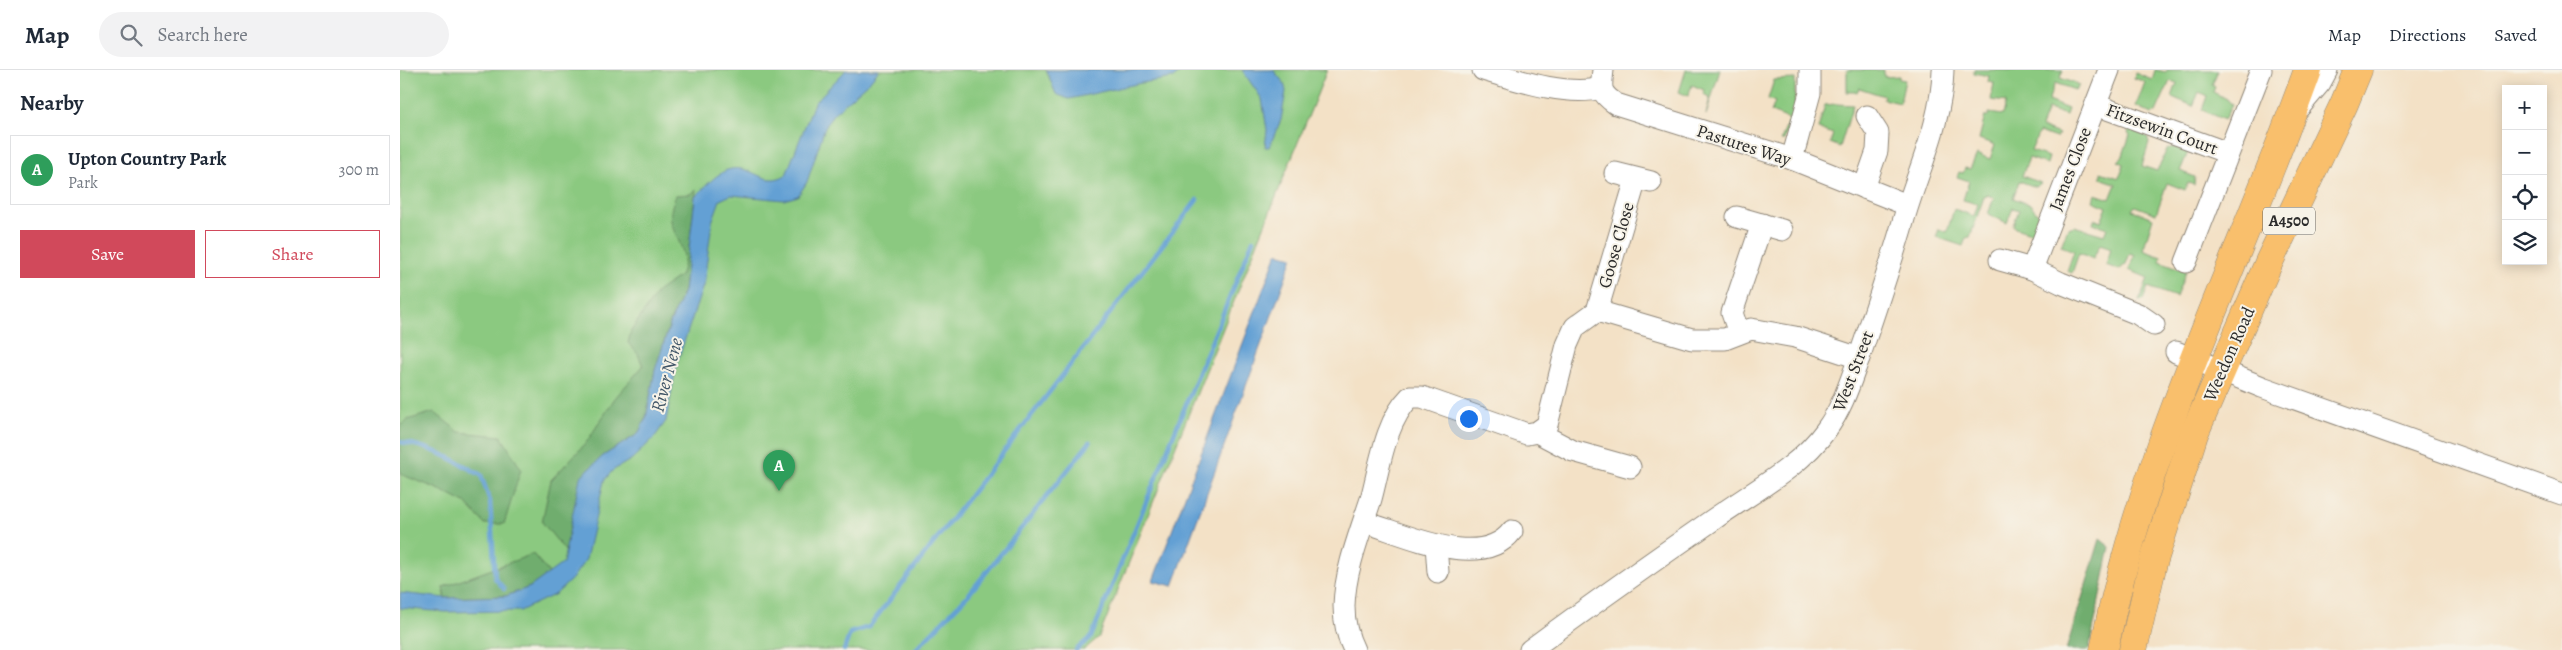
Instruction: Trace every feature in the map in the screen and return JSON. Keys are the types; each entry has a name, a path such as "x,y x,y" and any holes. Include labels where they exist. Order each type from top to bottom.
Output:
{"highway":[{"name":"Weedon Road","path":"2104,650 2132,535 2185,357 2291,118 2308,70"},
{"name":"Weedon Road","path":"2133,650 2153,563 2194,434 2269,262 2344,104 2358,70"}],"street":[{"path":"1484,70 1548,87 1588,92 1602,79"},
{"path":"1792,160 1810,93 1810,70"},
{"name":"West Street","path":"1530,650 1609,591 1797,461 1825,432 1839,411 1883,292 1907,205 1936,119 1943,70"},
{"name":"James Close","path":"2032,269 2109,70"},
{"name":"Fitzsewin Court","path":"2186,262 2261,70"},
{"name":"Weedon Road","path":"2291,118 2320,83 2327,70"},
{"name":"Pastures Way","path":"1602,79 1605,97 1616,104 1792,160 1907,205"},
{"name":"Fitzsewin Court","path":"2096,105 2228,153"},
{"path":"1864,188 1877,151 1878,133 1867,116"},
{"name":"Goose Close","path":"1597,311 1644,180 1615,173"},
{"path":"1737,217 1782,230"},
{"path":"1739,333 1732,313 1762,224"},
{"path":"2000,260 2032,269 2060,283 2138,314 2154,325"},
{"path":"1354,650 1346,633 1344,606 1348,572 1389,433 1402,406 1410,397 1422,397 1527,434 1538,432 1547,425 1567,345 1575,327 1597,311 1692,340 1725,339 1751,329 1795,337 1859,358"},
{"path":"2185,357 2562,494"},
{"path":"1538,432 1573,451 1630,467"},
{"path":"1364,522 1447,549 1470,550 1501,543 1512,532"},
{"path":"1436,545 1438,572"}],"green space":[{"path":"400,70 1327,70 1099,637 1084,650 400,650"},
{"path":"1686,70 1720,70 1706,115 1710,97 1703,94 1704,90 1692,85 1688,96 1679,92"},
{"path":"1847,70 1884,70 1884,77 1899,76 1899,79 1905,80 1900,103 1883,99 1884,96 1859,88 1857,92 1847,92"},
{"path":"1974,70 2063,70 2060,78 2079,85 2075,90 2055,83 2048,101 2068,109 2066,115 2048,109 2041,127 2059,134 2056,138 2039,132 2031,151 2049,157 2047,164 2029,158 2022,176 2041,183 2036,187 2019,181 2013,198 2031,205 2040,217 2034,234 2015,228 2013,225 2019,210 2013,208 2007,223 1988,214 1994,198 1988,195 1984,197 1970,237 1966,238 1963,246 1936,237 1939,229 1947,232 1954,209 1974,216 1978,204 1963,200 1969,181 1957,177 1959,172 1963,173 1965,168 1970,169 1977,154 1990,159 1995,145 1979,139 1985,116 1988,116 1989,113 2003,115 2006,102 1991,100 1994,83 1988,82 1989,76 1974,73"},
{"path":"2155,70 2166,72 2167,70 2218,70 2212,85 2215,87 2213,92 2227,99 2232,105 2224,120 2202,110 2207,96 2199,92 2193,106 2172,97 2177,83 2170,81 2156,112 2152,114 2136,106 2145,82 2134,78 2135,73 2152,80"},
{"path":"1795,79 1795,108 1784,140 1781,140 1789,119 1771,112 1775,102 1768,99 1774,80"},
{"path":"1825,105 1853,105 1840,147 1830,143 1833,134 1818,129"},
{"path":"2129,129 2147,136 2149,143 2142,166 2157,171 2167,149 2174,147 2188,152 2180,171 2195,177 2194,185 2188,183 2185,190 2167,183 2156,214 2135,206 2132,210 2153,218 2143,250 2161,257 2160,261 2186,271 2176,297 2148,287 2143,300 2139,301 2148,278 2129,270 2135,255 2130,253 2126,264 2119,270 2106,265 2111,248 2100,244 2093,259 2079,253 2072,273 2067,271 2074,251 2061,246 2068,228 2074,226 2104,235 2107,228 2093,223 2094,219 2101,222 2107,207 2093,201 2095,194 2110,199 2116,184 2101,178 2101,172 2119,178 2124,164 2118,161 2122,158 2130,135 2128,133"},
{"path":"696,189 684,291 671,320 655,370 646,418 638,434 603,456 571,522 566,552 542,522 551,480 586,443 615,398 643,366 638,354 628,343 631,331 658,291 680,276 684,256 672,227 672,205 676,195 690,194"},
{"path":"434,412 459,432 501,436 521,469 504,524 485,524 465,503 438,489 400,474 400,426 407,420"},
{"path":"2100,539 2110,547 2089,650 2066,650"},
{"path":"533,554 550,574 530,587 506,596 445,598 443,587"}],"water":[{"name":"River Nene","path":"846,70 879,70 870,81 833,114 825,127 807,182 798,196 784,200 731,195 720,200 712,222 704,283 677,363 666,421 654,438 632,459 612,471 604,481 586,559 572,579 556,594 520,611 445,612 400,608 400,593 445,598 506,596 530,587 563,563 580,477 603,456 638,434 646,418 655,370 671,321 684,291 695,197 716,176 726,170 746,170 771,179 786,175 814,103"},
{"path":"1046,70 1183,70 1173,78 1069,99 1056,94"},
{"path":"1242,70 1273,70 1284,83 1286,91 1281,120 1269,147 1265,147 1267,130 1262,99"},
{"path":"1277,253 1293,257 1173,586 1153,581"}],"waterway":[{"path":"844,650 850,633 869,627 1197,200"},
{"path":"1076,650 1091,637 1253,240"},
{"path":"400,442 432,450 481,475 490,501 495,578 504,589"},
{"path":"915,650 969,594 1090,442"}],"place":[{"name":"Upton Country Park","path":"779,491"}]}
